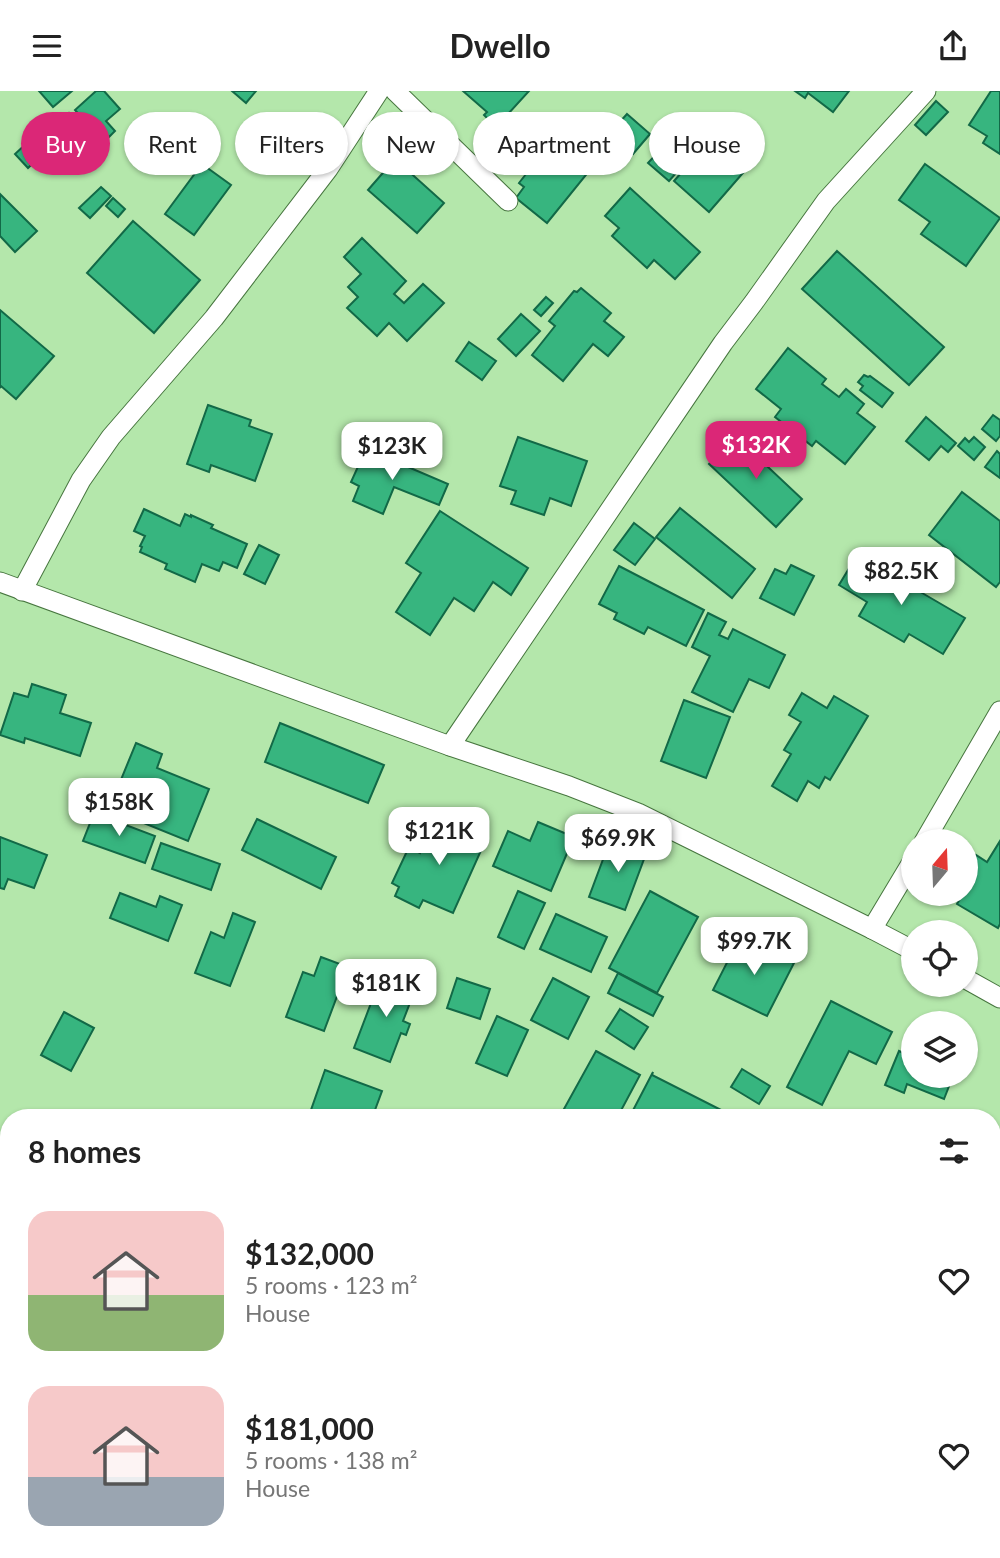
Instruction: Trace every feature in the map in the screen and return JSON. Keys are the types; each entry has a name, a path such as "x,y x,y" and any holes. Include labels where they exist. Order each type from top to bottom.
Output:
{"street":[{"path":"22,591 82,480 111,437 214,318 328,169 379,91"},
{"path":"395,91 508,201"},
{"path":"450,746 723,343 826,201 926,91"},
{"path":"0,582 638,813 901,944"},
{"path":"932,829 1000,711"},
{"path":"872,929 901,881"},
{"path":"978,986 1000,998"}],"building":[{"path":"39,91 72,91 53,107"},
{"path":"96,91 104,91 120,109 110,118 110,112 75,110"},
{"path":"232,91 256,91 246,103"},
{"path":"463,91 529,91 510,112 487,112"},
{"path":"795,91 849,91 833,112 808,93 805,98"},
{"path":"991,91 1000,91 1000,154 983,143 987,136 969,125"},
{"path":"936,101 948,112 926,135 915,125"},
{"path":"635,121 649,135 635,152"},
{"path":"21,148 21,160 15,154"},
{"path":"925,164 1000,218 966,266 921,234 930,222 899,200"},
{"path":"194,175 217,175 231,185 194,235 165,214"},
{"path":"381,175 413,175 444,203 417,233 368,190"},
{"path":"525,175 586,175 547,223 516,198 524,187 519,183"},
{"path":"662,175 674,175 669,181"},
{"path":"679,175 741,175 709,212 674,181"},
{"path":"101,187 111,196 90,218 79,208"},
{"path":"630,188 700,252 675,279 654,260 647,268 612,236 619,228 605,216"},
{"path":"0,194 37,231 15,252 0,236"},
{"path":"113,198 125,209 118,217 106,206"},
{"path":"133,221 200,280 154,333 87,273"},
{"path":"362,238 406,281 394,294 404,303 423,284 444,303 407,341 389,323 377,336 347,308 358,297 348,287 361,274 344,257"},
{"path":"837,251 944,347 909,385 802,289"},
{"path":"581,288 611,313 604,321 624,337 608,356 593,344 563,381 532,355 555,326 549,321 574,291 577,292"},
{"path":"546,297 553,303 541,316 534,310"},
{"path":"0,310 54,356 16,399 1,386 0,388"},
{"path":"521,314 540,331 516,356 498,339"},
{"path":"469,342 496,361 482,380 456,361"},
{"path":"788,348 826,379 822,384 839,397 846,389 864,404 857,413 875,427 845,464 816,441 812,446 775,417 781,409 756,389"},
{"path":"864,375 870,376 893,393 882,407 860,390 863,386 858,382"},
{"path":"208,405 251,420 249,426 272,434 255,481 211,465 209,472 187,464"},
{"path":"993,415 1000,420 1000,436 996,441 982,429"},
{"path":"926,417 956,443 948,452 941,446 929,460 906,441"},
{"path":"735,436 802,499 776,527 709,464"},
{"path":"518,437 587,461 571,506 550,498 544,515 511,504 516,491 500,486"},
{"path":"974,437 985,447 974,460 958,446 965,438 969,442"},
{"path":"366,449 448,484 439,505 394,487 383,514 353,501 359,486 351,482"},
{"path":"997,451 1000,454 1000,478 985,467"},
{"path":"962,492 1000,521 1000,582 996,587 929,535"},
{"path":"680,508 755,569 732,598 656,537"},
{"path":"144,509 180,526 185,514 191,515 213,525 211,528 247,544 237,568 223,562 219,571 202,564 195,582 165,569 167,564 140,552 145,536 134,531"},
{"path":"440,511 528,568 511,595 493,582 474,611 454,598 430,635 396,612 421,573 406,563"},
{"path":"634,523 655,539 635,565 614,550"},
{"path":"259,545 279,555 265,584 244,574"},
{"path":"857,555 965,618 943,654 909,634 904,642 859,616 867,602 839,585"},
{"path":"791,565 814,576 794,615 760,598 775,569 786,574"},
{"path":"619,566 704,610 686,646 648,627 644,634 614,619 617,613 599,604"},
{"path":"708,613 726,622 719,635 728,639 733,629 785,655 769,688 749,679 733,712 692,692 710,656 692,647"},
{"path":"32,684 66,695 60,713 91,723 80,756 25,738 24,743 0,735 14,693 28,697"},
{"path":"802,693 827,708 834,696 868,716 830,780 825,777 819,788 808,781 797,801 772,786 791,754 784,750 801,722 789,715"},
{"path":"684,700 730,717 706,778 661,761"},
{"path":"280,723 384,765 368,803 265,762"},
{"path":"136,743 162,754 157,768 209,789 188,841 109,809"},
{"path":"94,813 155,836 145,863 83,841"},
{"path":"446,816 475,829 470,840 483,846 453,913 423,900 419,908 395,896 399,887 392,883 409,847 420,853 431,829 439,832"},
{"path":"257,819 336,857 321,889 242,850"},
{"path":"538,822 574,837 551,891 493,866 508,831 530,841"},
{"path":"0,837 47,855 34,888 8,879 4,889 0,888"},
{"path":"611,838 647,851 625,910 589,897"},
{"path":"1000,841 998,928 962,907 978,907 978,856 987,862"},
{"path":"161,843 220,864 211,890 152,869"},
{"path":"518,891 545,903 524,949 498,937"},
{"path":"650,891 698,917 657,993 609,968"},
{"path":"120,893 156,907 160,896 182,905 168,941 110,918"},
{"path":"233,913 255,922 230,986 195,973 211,932 224,938"},
{"path":"556,914 607,937 591,972 540,949"},
{"path":"740,937 794,963 767,1016 713,990"},
{"path":"321,957 348,967 324,1031 286,1017 303,972 314,976"},
{"path":"618,973 663,997 653,1016 608,993"},
{"path":"382,974 416,987 403,1021 410,1024 406,1035 401,1033 390,1062 354,1048"},
{"path":"457,978 490,989 480,1019 447,1008"},
{"path":"553,978 589,997 568,1039 531,1020"},
{"path":"831,1001 892,1032 876,1064 849,1051 822,1105 787,1087"},
{"path":"620,1009 648,1027 634,1049 606,1031"},
{"path":"64,1012 94,1028 71,1071 41,1055"},
{"path":"497,1016 528,1030 507,1076 476,1063"},
{"path":"596,1051 640,1075 622,1109 564,1109"},
{"path":"899,1051 901,1088 906,1088 904,1093 885,1085"},
{"path":"742,1069 770,1086 759,1104 731,1087"},
{"path":"325,1070 382,1091 375,1109 311,1109"},
{"path":"653,1072 652,1075 719,1109 634,1109"},
{"path":"917,1088 948,1088 944,1099"}]}
